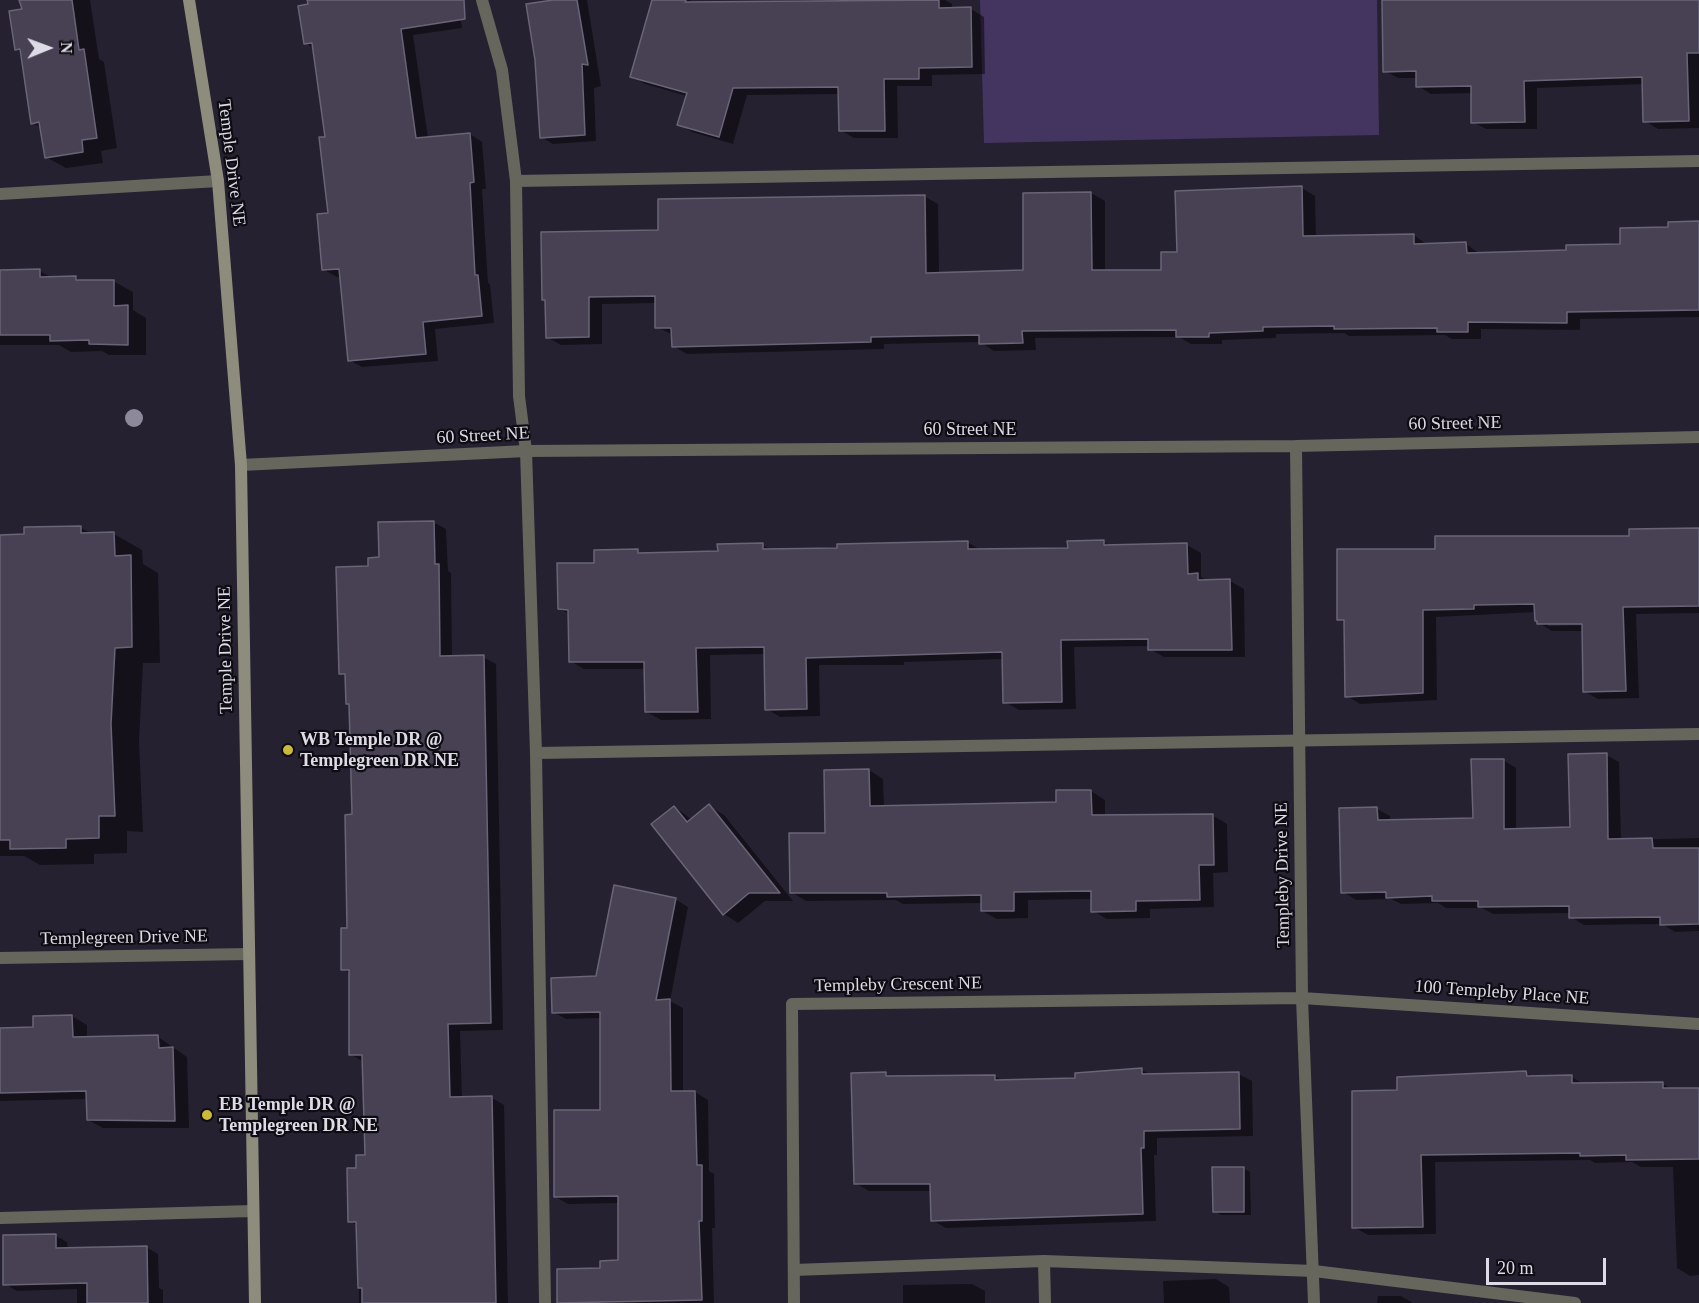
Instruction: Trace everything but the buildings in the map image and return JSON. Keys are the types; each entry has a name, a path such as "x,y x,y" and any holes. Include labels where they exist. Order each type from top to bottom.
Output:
{"street":[{"name":"Temple Drive NE","path":"189,0 218,181 241,465 255,1303"},
{"path":"482,0 502,70 516,181 519,396 526,451 536,753 545,1303"},
{"path":"516,181 1699,161"},
{"path":"0,194 218,181"},
{"name":"60 Street NE","path":"241,465 526,451 1296,446 1699,437"},
{"name":"Templeby Drive NE","path":"1296,446 1302,998 1314,1303"},
{"path":"536,753 1699,734"},
{"name":"Templegreen Drive NE","path":"0,958 249,954"},
{"name":"100 Templeby Place NE","path":"1302,998 1699,1024"},
{"name":"Templeby Crescent NE","path":"794,1303 792,1005 1302,998"},
{"path":"0,1218 253,1211"},
{"path":"1044,1262 1045,1303"},
{"path":"794,1270 1044,1262 1314,1272 1575,1303"}],"shaded area":[{"path":"980,0 1377,0 1379,135 984,143"}],"place":[{"name":"WB Temple DR @ Templegreen DR NE","path":"288,750"},
{"name":"EB Temple DR @ Templegreen DR NE","path":"207,1115"}]}
